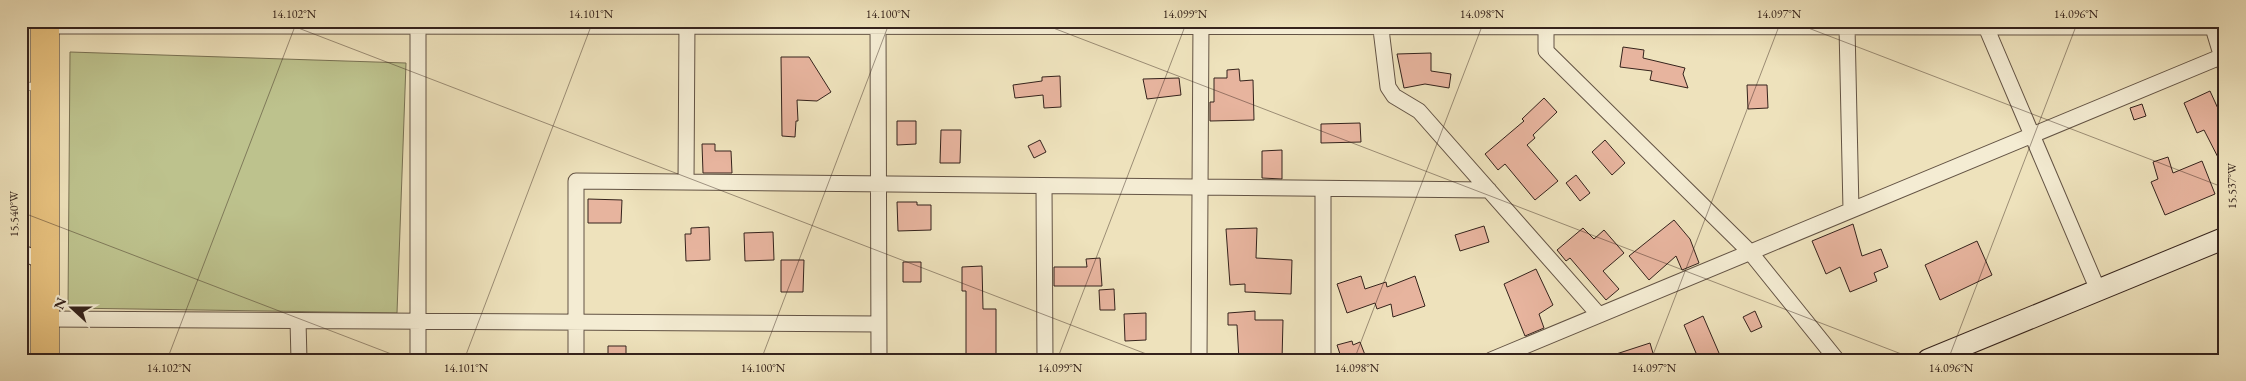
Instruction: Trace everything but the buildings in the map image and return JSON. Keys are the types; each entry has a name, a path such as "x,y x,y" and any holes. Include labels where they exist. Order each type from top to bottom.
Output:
{"highway":[{"path":"45,24 33,87 33,257 46,319 45,360"}],"main road":[{"path":"1928,360 2225,238"}],"street":[{"path":"45,24 1802,24 1847,27 1986,24 2212,24 2224,59 2032,135 1491,360"},
{"path":"418,24 418,360"},
{"path":"686,182 687,24"},
{"path":"878,24 878,360"},
{"path":"1199,360 1200,24"},
{"path":"1380,24 1388,87 1394,96 1420,110 1599,315"},
{"path":"1546,24 1546,51 1750,252 1837,360"},
{"path":"1986,24 2098,290"},
{"path":"1847,27 1851,210"},
{"path":"576,360 576,181 1489,190"},
{"path":"1044,186 1045,360"},
{"path":"1323,189 1323,360"},
{"path":"46,319 878,324"},
{"path":"298,321 298,360"}],"green space":[{"path":"70,52 406,63 397,313 68,308"}]}
